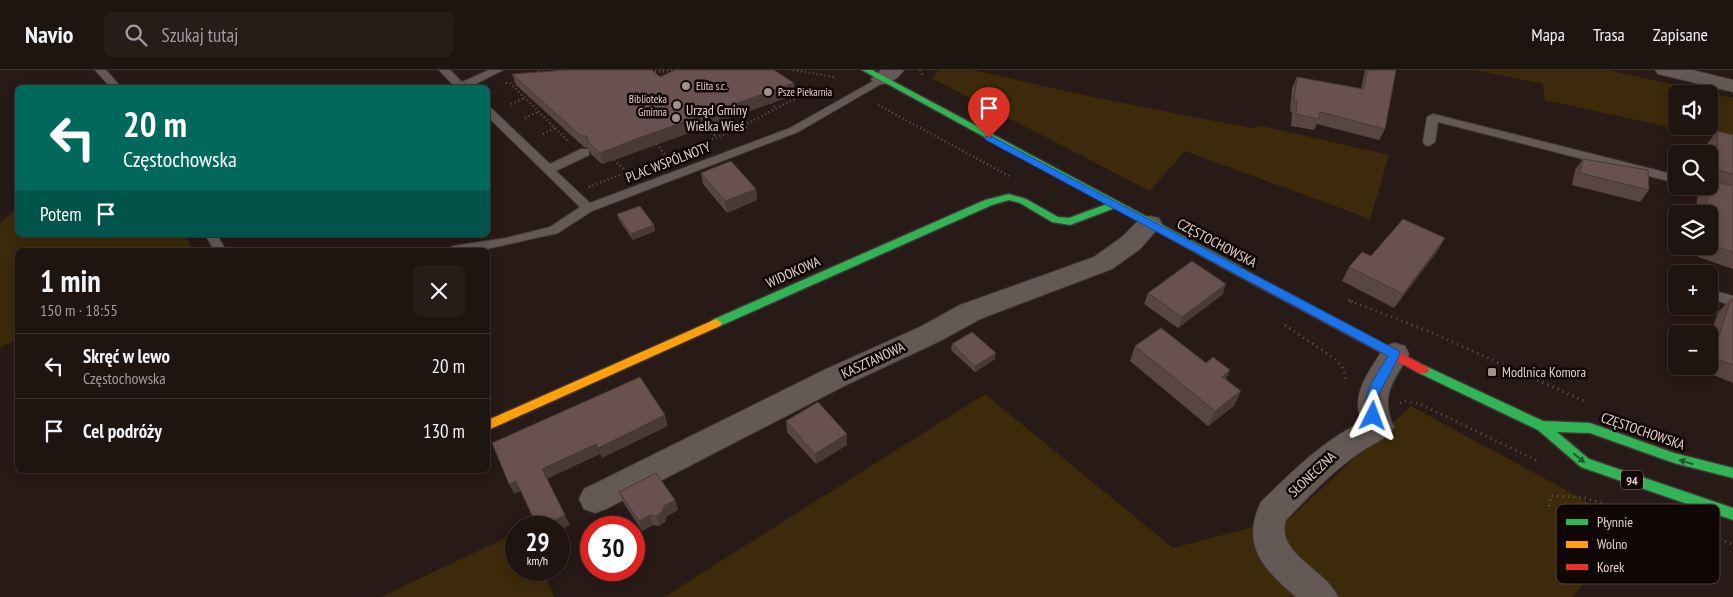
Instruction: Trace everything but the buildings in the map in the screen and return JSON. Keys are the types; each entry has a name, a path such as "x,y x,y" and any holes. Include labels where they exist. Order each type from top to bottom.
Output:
{"main road":[{"name":"CZĘSTOCHOWSKA","path":"880,73 1114,205 1395,354 1494,405 1542,426 1585,463 1704,504"},
{"name":"WIDOKOWA","path":"490,424 989,202 1008,197 1023,201 1056,220 1070,222 1114,205"},
{"name":"CZĘSTOCHOWSKA","path":"1542,426 1590,428 1674,458 1733,473"},
{"name":"CZĘSTOCHOWSKA","path":"1720,510 1733,514"}],"street":[{"path":"1665,70 1733,86"},
{"name":"KASZTANOWA","path":"595,499 834,378 930,334 970,312 1103,263 1131,243 1150,224"},
{"name":"SŁONECZNA","path":"1321,597 1279,559 1270,545 1267,522 1272,512 1327,458 1350,441 1379,427 1370,406 1371,400 1395,354"}],"lane":[{"path":"100,70 114,85"},
{"path":"444,70 460,85"},
{"path":"466,85 498,70"},
{"name":"PLAC WSPÓLNOTY","path":"466,248 506,242 554,230 588,208 794,130 880,73"},
{"path":"490,113 588,208"},
{"path":"1429,142 1433,117 1668,177"},
{"path":"548,170 585,152"},
{"path":"1718,191 1733,196"},
{"path":"212,237 219,248"},
{"path":"1718,296 1733,301"}],"path":[{"path":"533,73 541,70"},
{"path":"794,70 834,78"},
{"path":"920,70 926,79"},
{"path":"642,73 650,71 681,71"},
{"path":"650,71 654,76"},
{"path":"485,75 491,80 510,83 572,145"},
{"path":"572,193 717,137 806,93 784,79"},
{"path":"502,87 518,81"},
{"path":"511,104 524,98"},
{"path":"770,103 776,108"},
{"path":"525,118 538,112"},
{"path":"713,115 733,130"},
{"path":"733,130 758,124"},
{"path":"543,134 555,128"},
{"path":"704,128 717,137"},
{"path":"648,137 667,157"},
{"path":"614,160 627,172"},
{"path":"1341,296 1428,330 1591,404"},
{"path":"1549,506 1551,496 1582,497 1605,504"}],"shaded area":[{"path":"940,70 973,70 1102,99 1251,128 1262,126 1389,155 1370,219 1185,151 1150,191 931,78"},
{"path":"1475,70 1608,70 1675,85 1668,85 1668,127 1545,100 1543,84"},
{"path":"1718,95 1733,98 1733,141 1705,135 1718,135"},
{"path":"15,210 15,237 186,237 192,248 15,248 15,341 0,347 0,223"},
{"path":"985,394 1173,548 1291,517 1411,406 1591,504 1556,504 1556,584 1583,584 1572,597 664,597"},
{"path":"505,538 505,581 547,581 554,597 381,597"}],"traffic: fast":[{"path":"866,70 1237,270"},
{"path":"716,323 989,202 1009,197 1023,201 1056,220 1070,222 1114,205"},
{"path":"1423,370 1542,426 1585,463 1704,504"},
{"path":"1542,426 1590,428 1674,458 1733,473"},
{"path":"1720,510 1733,514"}],"traffic: slow":[{"path":"490,424 716,323"}],"traffic: jam":[{"path":"1237,270 1423,370"}],"place":[{"name":"Elita s.c.","path":"686,86"},
{"name":"Psze Piekarnia","path":"768,92"},
{"name":"Biblioteka Gminna","path":"677,105"},
{"name":"Urząd Gminy Wielka Wieś","path":"676,118"},
{"name":"Modlnica Komora","path":"1492,372"}],"route":[{"path":"989,138 1395,354 1373,394 1370,406 1373,416"}]}
